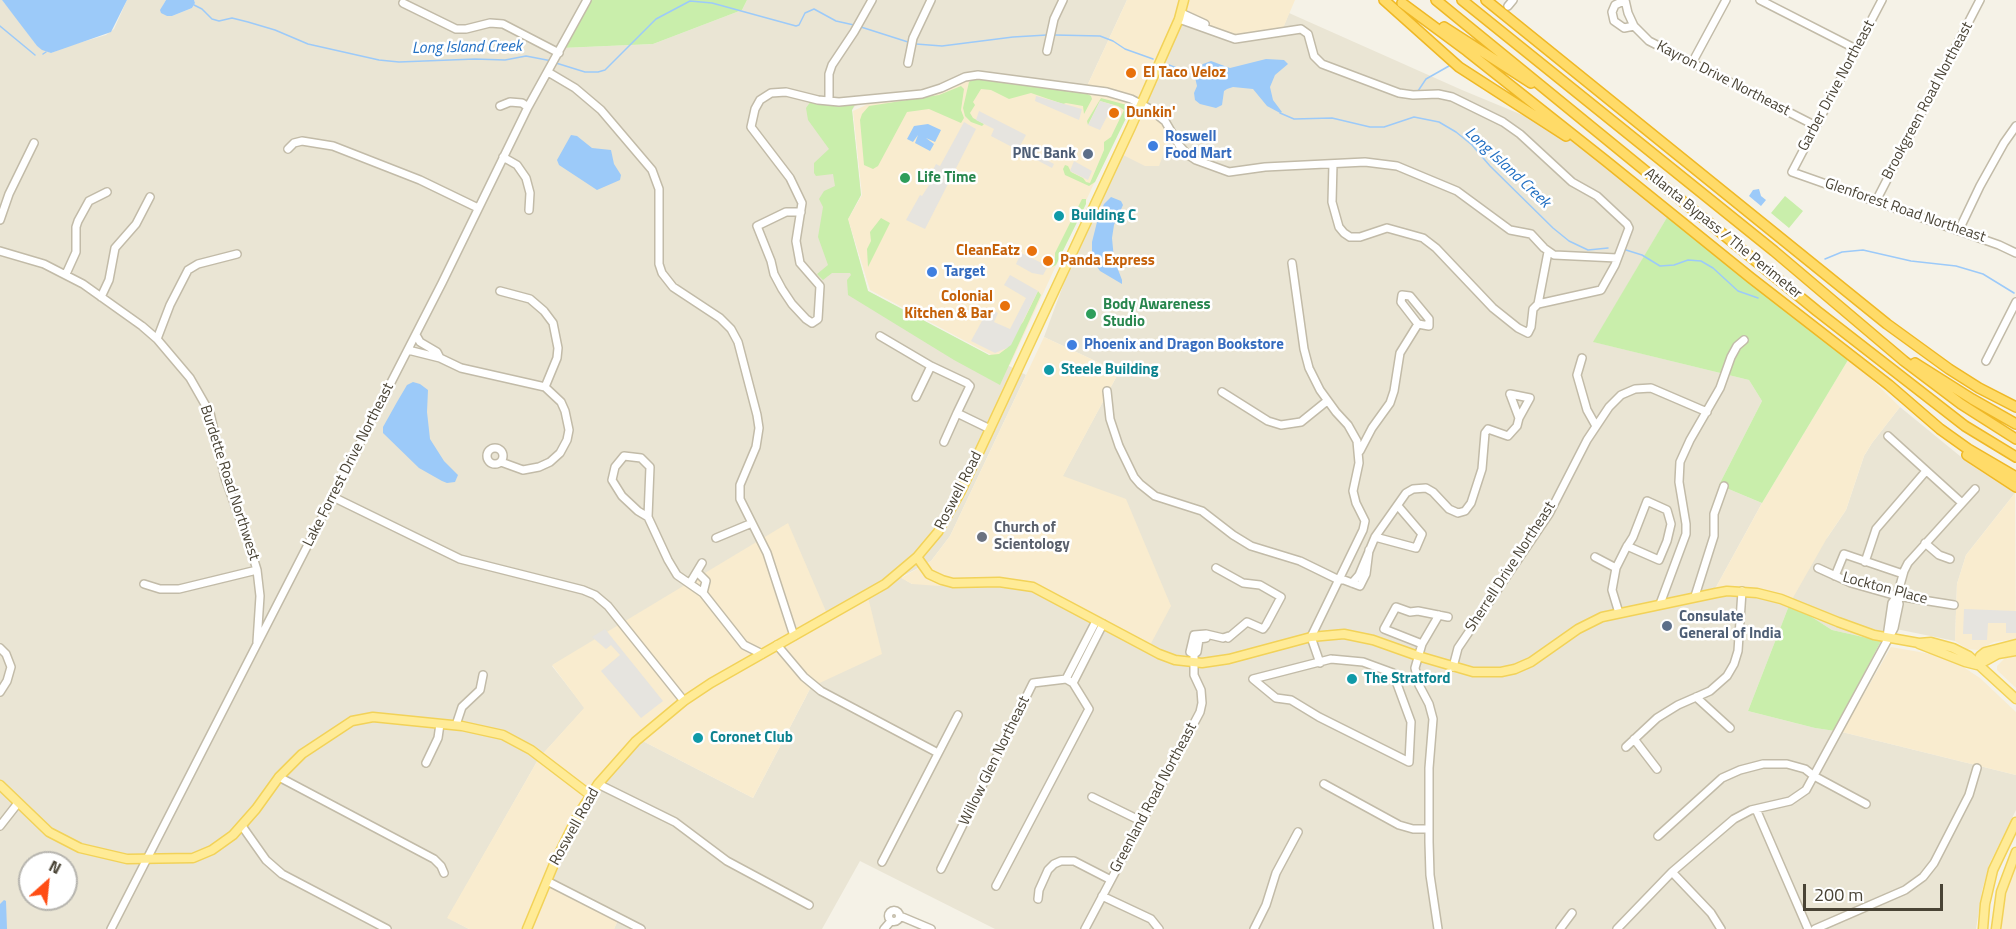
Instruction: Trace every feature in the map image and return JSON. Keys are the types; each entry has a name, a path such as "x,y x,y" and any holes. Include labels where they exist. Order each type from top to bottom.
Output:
{"highway":[{"path":"1384,0 1459,67 1606,161"},
{"name":"Atlanta Bypass / The Perimeter","path":"1436,0 1817,311 1965,426 2016,458"},
{"name":"Atlanta Bypass / The Perimeter","path":"1462,0 1764,243 1936,386 2016,439"},
{"path":"1486,0 1895,330 1979,388 2016,407"},
{"path":"1399,1 1467,51 1889,385 1940,429 1968,449 2016,477"},
{"path":"1399,1 1462,38 1568,106"},
{"path":"1867,329 1947,384 2016,424"},
{"path":"1889,385 1957,447 2016,487"}],"main road":[{"name":"Roswell Road","path":"1180,16 1184,0"},
{"name":"Roswell Road","path":"527,929 568,832 598,784 636,741 684,701 711,683 883,585 917,557 945,521 1142,104 1180,16 1190,0"},
{"path":"917,557 929,574 953,583 999,582 1033,587 1159,654 1175,660 1229,659 1311,637 1336,634 1358,636 1453,667 1484,673 1515,669 1531,662 1585,625 1602,617 1695,596 1742,591 1772,596 1887,638 1945,645 1969,656 2016,699"},
{"path":"1978,665 1980,656 1985,651 2016,644"},
{"path":"1978,665 1998,654 2016,651"},
{"path":"0,785 49,832 70,844 99,854 127,859 185,859 223,844 242,826 279,777 302,754 346,724 359,718 373,717 456,725 483,730 517,741 590,795"},
{"path":"1983,929 1985,904 1993,870 2016,822"},
{"path":"1996,929 2002,886 2016,852"}],"street":[{"name":"Lake Forrest Drive Northeast","path":"111,929 416,335 528,107 586,0"},
{"path":"829,101 832,65 855,32 872,0"},
{"path":"908,63 913,38 931,0"},
{"path":"1047,51 1054,19 1063,0"},
{"path":"1508,6 1513,0"},
{"name":"Kayron Drive Northeast","path":"1634,26 1624,28 1614,21 1612,12 1615,5 1625,0 1634,26 1649,41 1816,126"},
{"path":"1692,63 1726,0"},
{"path":"1760,0 1856,49"},
{"name":"Garber Drive Northeast","path":"1792,172 1882,0"},
{"name":"Brookgreen Road Northeast","path":"1876,201 1980,0"},
{"path":"403,3 456,29 490,23 503,24 557,56"},
{"path":"1180,16 1235,39 1301,29 1308,34 1314,56 1322,64 1399,93 1438,94 1452,97 1503,122 1520,134 1572,182 1597,196 1627,224 1629,232 1601,290 1538,304 1533,309 1528,333 1493,308 1436,248 1423,238 1387,228 1360,237 1350,237 1344,233 1339,227 1332,202 1334,164"},
{"path":"550,70 601,110 652,170 659,189 659,264 662,273 673,287 720,318 731,329 738,342 758,422 756,447 739,492 742,506 767,553 794,636"},
{"path":"801,212 786,212 757,226 774,274 782,289 792,304 812,323 818,319 820,286 800,263 796,241 801,212 802,203 790,178 751,128 760,100 771,93 786,92 810,99 839,102 922,94 941,88 965,76 978,75 1107,92 1142,104 1165,121 1187,154 1224,171 1235,172 1265,167 1380,163 1414,172 1457,190 1510,230 1532,234 1548,252 1561,256 1617,258"},
{"path":"500,106 510,102 522,103 528,107"},
{"path":"1959,231 1980,186 2016,126"},
{"path":"288,149 294,143 302,141 333,146 420,180 478,208"},
{"path":"0,220 9,194 34,143"},
{"path":"503,157 517,165 526,178 531,193 529,210"},
{"name":"Glenforest Road Northeast","path":"1792,172 2016,253"},
{"path":"66,274 76,252 78,221 89,201 107,192"},
{"path":"101,297 109,280 115,248 136,224 150,198"},
{"name":"Burdette Road Northwest","path":"0,251 44,264 66,274 101,297 157,339 190,378 210,413 225,478 257,570 260,596 257,645"},
{"path":"1538,304 1548,252"},
{"path":"157,339 170,305 188,270 198,264 237,254"},
{"path":"1292,263 1305,355 1314,378 1327,401 1353,432 1360,451"},
{"path":"500,291 530,299 544,311 553,323 557,335 557,358 545,387"},
{"path":"1402,295 1410,296 1429,319 1429,326 1418,324 1401,302 1402,295"},
{"path":"1986,361 2016,302"},
{"path":"1320,663 1311,637 1365,525 1353,491 1360,451 1372,428 1390,403 1400,353 1418,324"},
{"path":"416,335 431,353"},
{"path":"880,336 970,386 944,442"},
{"path":"1660,604 1686,534 1679,482 1680,462 1720,388 1731,357 1737,346 1744,340"},
{"path":"408,350 437,352 440,358 461,368 545,387 561,402 569,430 560,453 550,462 523,470 501,462"},
{"path":"1582,358 1576,375 1587,410 1596,426"},
{"path":"916,397 931,366"},
{"name":"Sherrell Drive Northeast","path":"1453,667 1458,648 1549,514 1587,440 1609,407 1621,395 1635,389 1651,388 1707,412"},
{"path":"1107,391 1110,419 1119,446 1134,477 1147,491 1163,500 1202,511 1251,546 1300,561 1339,580 1352,583 1359,575 1375,537 1406,493 1413,489 1426,488 1449,509 1458,513 1465,511 1471,503 1482,469 1485,433 1488,429 1508,436 1517,426 1520,418"},
{"path":"1222,392 1268,421 1281,425 1301,422 1327,401"},
{"path":"957,413 990,429"},
{"path":"1888,436 1962,503"},
{"path":"648,517 650,467 641,458 624,456 615,467 612,480 622,496 648,517 677,575 703,592 744,645 750,661"},
{"path":"1865,562 1876,529 1926,471"},
{"path":"1695,596 1714,536 1714,514 1724,486"},
{"path":"1617,929 1672,872 1734,819 1756,809 1796,799 1806,790 1894,628 1899,604 1897,596 1908,563 1975,489"},
{"path":"333,497 460,559 595,595 608,606 684,701"},
{"path":"1619,613 1612,590 1616,568 1647,501 1667,510 1671,524 1659,560 1627,546"},
{"path":"1375,537 1416,548 1422,534 1398,506"},
{"path":"716,538 752,523"},
{"path":"1925,543 1939,555 1950,559"},
{"path":"1835,576 1845,554 1903,574"},
{"path":"1595,557 1616,568"},
{"path":"690,583 702,563"},
{"path":"1194,658 1199,639 1219,642 1247,621 1263,629 1281,597 1260,585 1243,583 1216,568"},
{"name":"Lockton Place","path":"1818,568 1851,583 1897,596 1954,605"},
{"path":"144,584 160,589 179,589 257,570"},
{"path":"697,572 706,581 703,592"},
{"path":"1626,747 1662,715 1719,684 1734,664 1739,643 1742,591"},
{"path":"1422,644 1384,629 1396,607 1410,612 1419,611 1449,617"},
{"path":"1438,929 1430,875 1429,768 1433,719 1415,668 1422,644 1439,615"},
{"path":"996,886 1089,709 1070,681 1100,622"},
{"path":"744,645 762,654"},
{"path":"777,645 804,677 821,691 938,753"},
{"path":"0,648 6,654 11,667 7,681 0,692"},
{"name":"Greenland Road Northeast","path":"1085,929 1201,709 1202,690 1194,675 1194,658"},
{"path":"1331,659 1364,662 1393,673 1411,722 1409,762 1319,717 1291,700 1276,698 1253,679 1320,663 1331,659"},
{"path":"456,725 462,707 480,690 483,675"},
{"name":"Willow Glen Northeast","path":"941,869 1033,683 1070,681"},
{"path":"1696,698 1730,728"},
{"path":"882,862 958,715"},
{"path":"426,764 438,738 440,724"},
{"path":"1634,739 1657,769"},
{"path":"1658,836 1722,778 1763,764 1787,764 1805,769 1866,804"},
{"path":"1815,929 1905,890 1923,877 1934,863 1969,795 1977,768"},
{"path":"279,777 434,859 444,873"},
{"path":"598,784 675,822 727,861 809,905"},
{"path":"1323,784 1400,825 1413,829 1429,829"},
{"path":"1092,797 1141,821"},
{"path":"0,826 18,803"},
{"path":"1756,809 1808,929"},
{"path":"242,826 266,860 282,874 387,929"},
{"path":"1257,928 1276,873 1298,832"},
{"path":"1038,899 1039,890 1048,870 1061,861 1074,861 1111,880"},
{"path":"1672,872 1712,913 1720,929"},
{"path":"547,881 640,929"},
{"path":"1102,896 1151,919 1159,929"},
{"path":"1560,929 1572,914"},
{"path":"884,929 891,921 897,921 900,916 931,929"}],"shaded area":[{"path":"0,0 16,17 37,46 51,53 106,35 114,29 127,0 166,0 162,7 167,16 172,16 192,8 194,0 586,0 562,48 653,44 742,10 747,0 1127,0 1087,86 970,74 932,93 884,95 855,106 852,110 861,195 848,219 868,291 1026,375 950,536 931,561 901,577 912,584 1062,477 1119,372 1044,337 1078,245 1136,106 1184,15 1281,33 1289,13 1462,90 1573,136 1669,214 1594,342 1749,380 1762,401 1719,485 1762,503 1715,589 1827,538 1846,510 1864,456 1900,407 1971,465 2015,493 1966,555 1957,584 1955,641 1896,629 1881,641 1832,630 1790,603 1748,711 2016,775 2016,810 1989,865 1976,929 995,929 860,861 822,929 614,929 619,918 547,881 579,808 637,738 753,798 811,687 828,616 552,666 585,708 539,758 448,918 469,929 0,929"},
{"path":"1127,0 1295,0 1281,33 1237,39 1184,16 1157,83 1136,106 1174,126 1159,166 1145,166 1117,152 1135,106 1087,86"},
{"path":"981,78 1087,91 1128,103 1131,109 1115,138 1010,365 870,290 848,219 862,195 853,111 875,101 933,95 967,79"},
{"path":"1036,96 1082,109 1079,120 1035,101"},
{"path":"1100,101 1113,105 1100,130 1088,125"},
{"path":"979,111 1026,135 1020,146 1054,164 1052,168 991,136 994,129 976,120"},
{"path":"964,122 976,129 925,229 906,220 920,195 922,196 929,185 926,183 936,164 940,166"},
{"path":"1074,161 1092,171 1088,180 1070,171"},
{"path":"1021,253 1048,266 1043,275 1032,273 1016,264"},
{"path":"1010,275 1038,291 1011,345 995,353 971,341 989,308 998,313 994,322 1010,329 1026,298 1004,285"},
{"path":"1044,337 1119,372 1063,476 1126,499 1171,606 1148,649 1055,596 995,581 939,586 912,584 901,578 931,561 950,536"},
{"path":"1848,360 1862,370 1900,407 1864,456 1846,510 1827,538 1790,603 1768,592 1715,589 1762,503"},
{"path":"2015,493 2016,639 1994,642 1978,650 1967,649 1955,641 1957,584 1966,555"},
{"path":"788,523 828,616 867,593 882,654 811,687 753,798 637,738 579,808 547,881 619,918 614,929 469,929 447,918 539,758 584,708 552,665"},
{"path":"1964,609 2016,611 2016,633 2006,633 2006,623 1988,623 1987,640 1972,640 1972,634 1963,634"},
{"path":"605,629 663,701 641,718 601,671 620,655 611,645 606,649 592,637"},
{"path":"1891,647 1948,657 1980,678 2016,712 2016,775 1842,732"},
{"path":"2016,655 2016,688 1997,670 1997,666 2005,658"},
{"path":"2016,865 2016,929 2002,929 2001,917 2009,882"}],"green space":[{"path":"586,0 747,0 742,10 653,44 561,48"},
{"path":"980,79 1084,92 1092,99 1084,114 1083,106 1063,104 1031,93 1009,99 991,90 981,89 973,102 975,105 970,113 973,118 984,124 982,126 971,122 965,116 963,108 969,82"},
{"path":"961,86 964,89 961,110 964,118 961,123 929,109 907,112 878,166 873,169 864,165 860,120 869,106 939,95"},
{"path":"1101,98 1127,105 1130,110 1095,182 1089,186 1065,175 1063,169 1065,165 1068,166 1071,172 1090,183 1104,150 1104,142 1111,137 1124,110 1100,101 1088,125 1087,121"},
{"path":"857,100 852,110 861,195 848,219 868,291 989,355 999,354 1007,348 1038,291 1041,295 1000,385 954,360 848,295 847,280 850,273 832,273 823,280 817,274 828,265 818,237 823,207 819,199 824,191 835,186 833,174 816,176 814,173 814,163 829,149 808,120 806,108 811,101"},
{"path":"1785,196 1803,211 1789,228 1771,213"},
{"path":"1082,199 1086,199 1086,204 1056,265 1052,267 1050,265 1055,258 1055,253"},
{"path":"1669,214 1755,287 1848,360 1762,503 1719,485 1762,401 1749,380 1593,342"},
{"path":"881,218 890,223 868,267 867,249 871,241 870,232"},
{"path":"1790,603 1832,630 1881,641 1847,706 1842,732 1815,728 1748,711"}],"water":[{"path":"2,0 127,0 111,32 51,53 37,46"},
{"path":"166,0 194,0 195,3 192,8 167,16 160,10"},
{"path":"1266,59 1284,60 1288,64 1275,75 1270,87 1273,100 1282,112 1267,106 1253,89 1233,87 1227,89 1224,91 1222,105 1216,108 1200,104 1195,100 1194,93 1197,86 1194,73 1203,64 1211,61 1230,68"},
{"path":"928,124 941,130 935,142 926,138 934,144 930,151 915,143 918,135 913,142 907,139 914,126"},
{"path":"571,135 577,136 592,148 611,150 614,164 621,175 620,180 597,190 559,165 557,160"},
{"path":"1759,189 1761,196 1766,200 1761,206 1749,196 1753,190"},
{"path":"1111,197 1121,201 1123,205 1114,225 1112,238 1114,259 1122,284 1100,271 1092,252 1098,218 1104,204"},
{"path":"413,382 428,390 427,412 430,439 444,461 458,475 455,482 447,483 419,468 383,433 383,427 407,385"},
{"path":"6,901 7,929 0,929 0,904"}],"waterway":[{"name":"Long Island Creek","path":"556,63 585,72 605,70 656,19 690,1 712,3 796,26 799,25 805,13 814,9 836,21 854,25"},
{"name":"Long Island Creek","path":"194,5 212,19 219,21 232,18 275,30 308,44 379,60 399,62 505,60 526,56 552,61"},
{"name":"Long Island Creek","path":"0,26 35,55"},
{"name":"Long Island Creek","path":"861,27 908,42"},
{"name":"Long Island Creek","path":"916,44 942,46 1047,35"},
{"name":"Long Island Creek","path":"1055,35 1100,36 1125,49 1153,59"},
{"name":"Long Island Creek","path":"1169,65 1194,75"},
{"path":"1418,91 1426,79 1449,66"},
{"name":"Long Island Creek","path":"1280,113 1294,119 1332,118 1370,127 1384,127 1414,117 1439,122 1472,145 1490,166 1569,241 1588,250 1608,248"},
{"name":"Long Island Creek","path":"1626,250 1642,255 1660,266 1674,265 1688,260 1701,261 1713,268 1738,291 1758,298"},
{"name":"Long Island Creek","path":"1825,259 1842,252 1863,250 1911,261 1956,266 1983,274 2014,293"}],"place":[{"name":"El Taco Veloz","path":"1131,73"},
{"name":"Dunkin'","path":"1114,113"},
{"name":"Roswell Food Mart","path":"1153,146"},
{"name":"PNC Bank","path":"1088,154"},
{"name":"Life Time","path":"905,178"},
{"name":"Building C","path":"1059,216"},
{"name":"CleanEatz","path":"1032,251"},
{"name":"Panda Express","path":"1048,261"},
{"name":"Target","path":"932,272"},
{"name":"Colonial Kitchen & Bar","path":"1005,306"},
{"name":"Body Awareness Studio","path":"1091,314"},
{"name":"Phoenix and Dragon Bookstore","path":"1072,345"},
{"name":"Steele Building","path":"1049,370"},
{"name":"Church of Scientology","path":"982,537"},
{"name":"Consulate General of India","path":"1667,626"},
{"name":"The Stratford","path":"1352,679"},
{"name":"Coronet Club","path":"698,738"}]}
